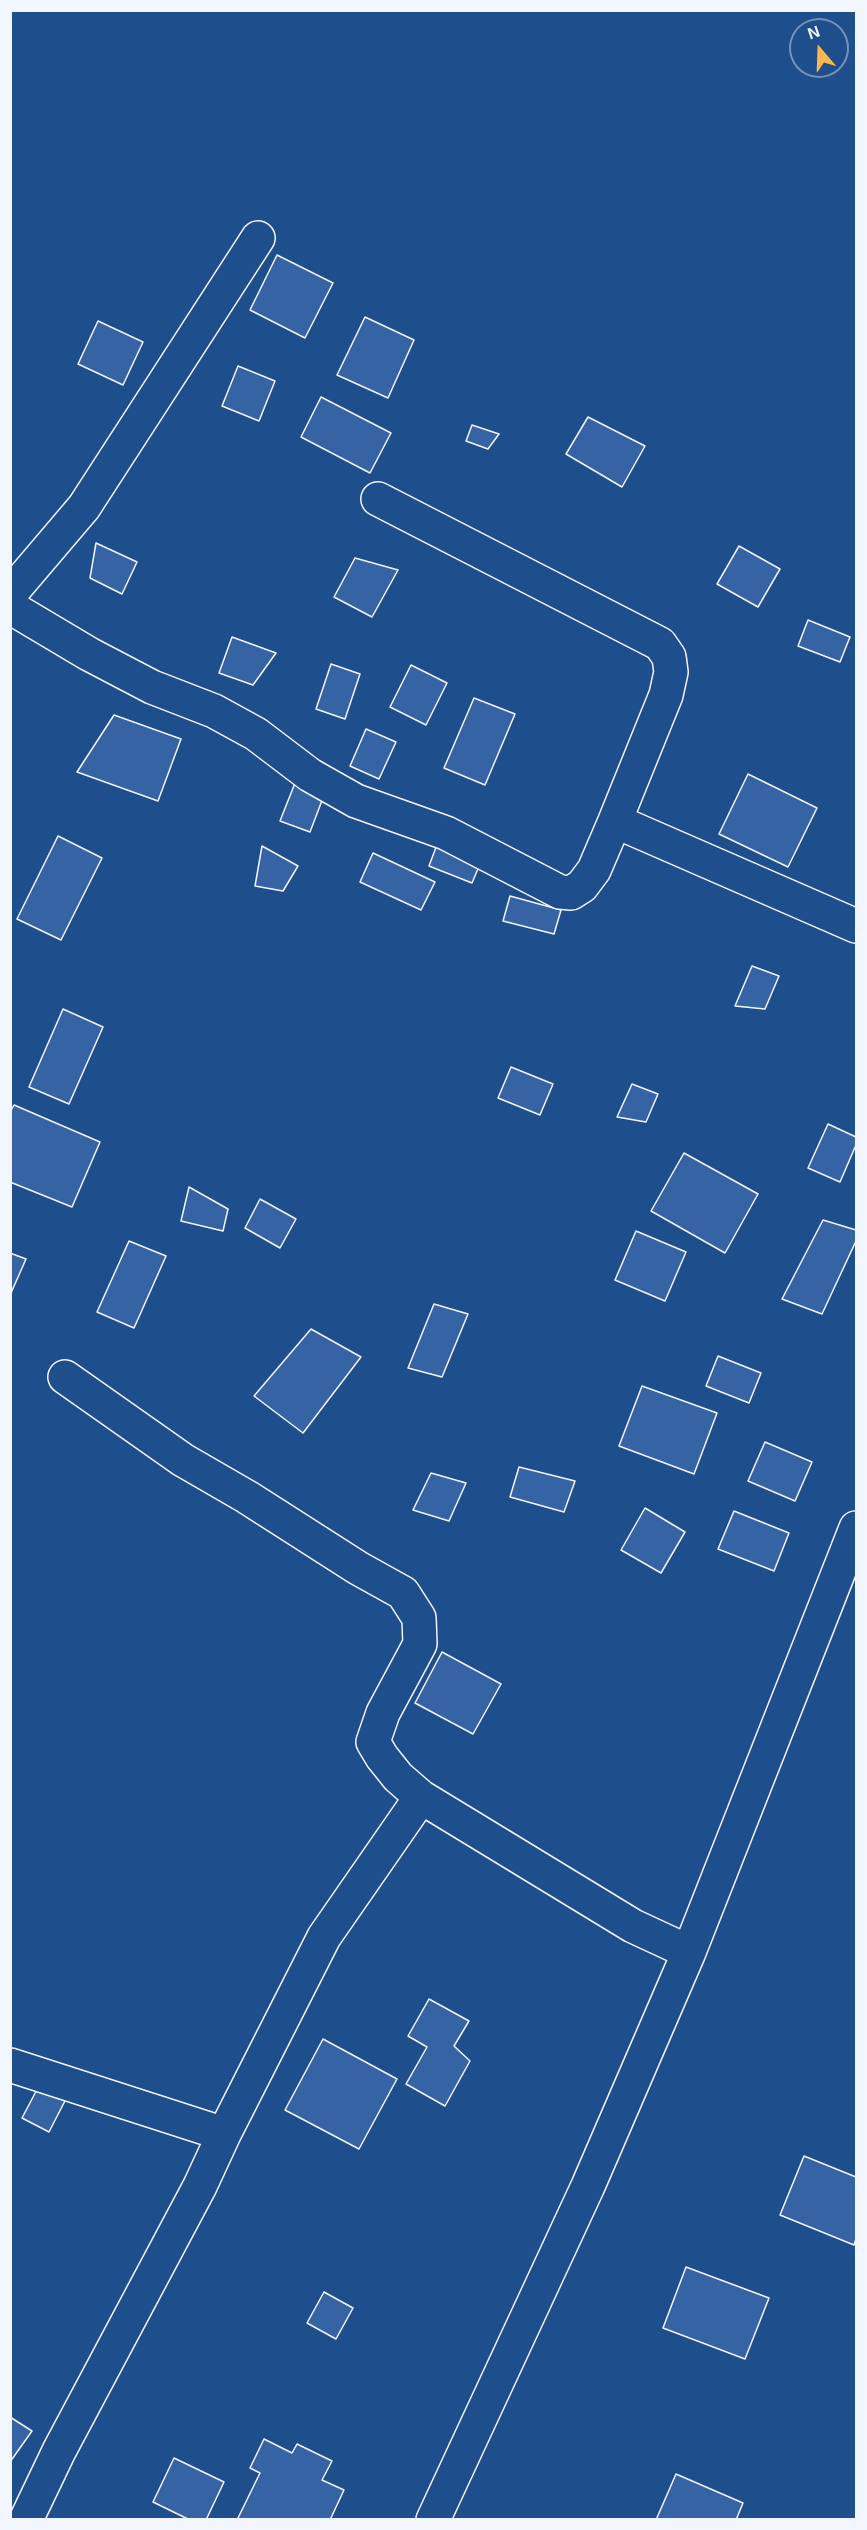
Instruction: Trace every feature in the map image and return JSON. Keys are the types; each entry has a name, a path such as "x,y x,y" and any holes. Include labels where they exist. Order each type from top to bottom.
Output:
{"street":[{"path":"10,594 84,507 258,238"},
{"path":"10,607 89,654 152,687 214,711 256,734 310,775 356,801 446,833 560,892 571,893 582,886 594,870 615,821 666,694 671,672 669,657 660,644 378,499"},
{"path":"615,821 856,926"},
{"path":"65,1377 183,1460 247,1497 358,1568 403,1593 419,1618 420,1644 383,1713 373,1742 398,1777 421,1797 633,1926 689,1952"},
{"path":"433,2520 588,2186 689,1952 856,1528"},
{"path":"27,2520 59,2451 200,2186 324,1937 421,1797"},
{"path":"10,2065 224,2134"}],"building":[{"path":"277,255 333,283 305,338 250,310"},
{"path":"365,317 414,340 388,398 337,375"},
{"path":"98,321 143,342 123,385 78,364"},
{"path":"238,366 275,381 259,421 222,406"},
{"path":"321,397 391,433 370,473 301,437"},
{"path":"588,417 645,446 622,487 566,454"},
{"path":"472,425 499,434 488,449 466,441"},
{"path":"96,543 137,562 122,594 90,578"},
{"path":"739,546 780,569 758,607 717,584"},
{"path":"355,558 398,570 372,617 334,597"},
{"path":"808,620 850,637 840,662 798,646"},
{"path":"232,637 276,653 253,685 219,673"},
{"path":"331,664 360,674 345,719 316,709"},
{"path":"411,665 447,683 426,725 390,707"},
{"path":"474,698 515,714 485,785 444,768"},
{"path":"114,715 181,739 158,801 77,772"},
{"path":"366,729 396,742 379,779 350,766"},
{"path":"748,774 817,808 788,867 719,834"},
{"path":"297,778 326,790 310,832 280,821"},
{"path":"58,836 102,858 61,940 17,919"},
{"path":"438,842 482,859 472,883 429,866"},
{"path":"262,846 298,866 283,891 255,886"},
{"path":"373,853 435,882 421,910 360,882"},
{"path":"510,896 561,910 554,934 503,921"},
{"path":"752,966 779,976 765,1009 735,1006"},
{"path":"63,1009 103,1027 69,1104 29,1087"},
{"path":"511,1067 553,1084 540,1115 498,1098"},
{"path":"632,1084 658,1094 646,1122 617,1117"},
{"path":"14,1105 100,1142 72,1207 10,1182 10,1112"},
{"path":"828,1124 856,1137 856,1145 840,1182 808,1168"},
{"path":"684,1153 758,1194 725,1253 651,1211"},
{"path":"189,1187 228,1209 223,1231 181,1221"},
{"path":"260,1199 296,1219 280,1248 245,1228"},
{"path":"823,1220 856,1230 856,1241 822,1314 782,1299"},
{"path":"636,1231 686,1252 665,1301 615,1280"},
{"path":"129,1241 166,1256 134,1328 97,1312"},
{"path":"10,1253 26,1259 11,1293 10,1293"},
{"path":"434,1304 468,1314 442,1377 408,1368"},
{"path":"311,1329 361,1357 303,1433 254,1396"},
{"path":"718,1356 761,1373 749,1403 706,1386"},
{"path":"642,1386 717,1413 694,1474 619,1446"},
{"path":"765,1442 812,1462 795,1501 748,1481"},
{"path":"519,1467 575,1481 564,1512 510,1497"},
{"path":"431,1473 466,1483 449,1521 413,1510"},
{"path":"645,1508 685,1532 661,1573 621,1550"},
{"path":"734,1511 789,1533 774,1571 718,1549"},
{"path":"442,1652 501,1684 473,1734 415,1703"},
{"path":"429,1999 469,2021 454,2046 470,2061 445,2106 406,2084 427,2047 408,2036"},
{"path":"323,2039 397,2079 359,2149 285,2110"},
{"path":"42,2080 69,2093 49,2132 22,2118"},
{"path":"804,2156 856,2177 856,2239 854,2245 780,2215"},
{"path":"686,2267 769,2298 745,2359 663,2328"},
{"path":"324,2292 353,2308 336,2339 307,2323"},
{"path":"10,2417 32,2431 10,2462"},
{"path":"264,2439 292,2453 297,2444 332,2461 322,2480 344,2490 330,2520 237,2520 260,2473 250,2468"},
{"path":"174,2458 224,2482 206,2520 190,2520 153,2502"},
{"path":"676,2474 743,2503 736,2520 656,2520"}]}
